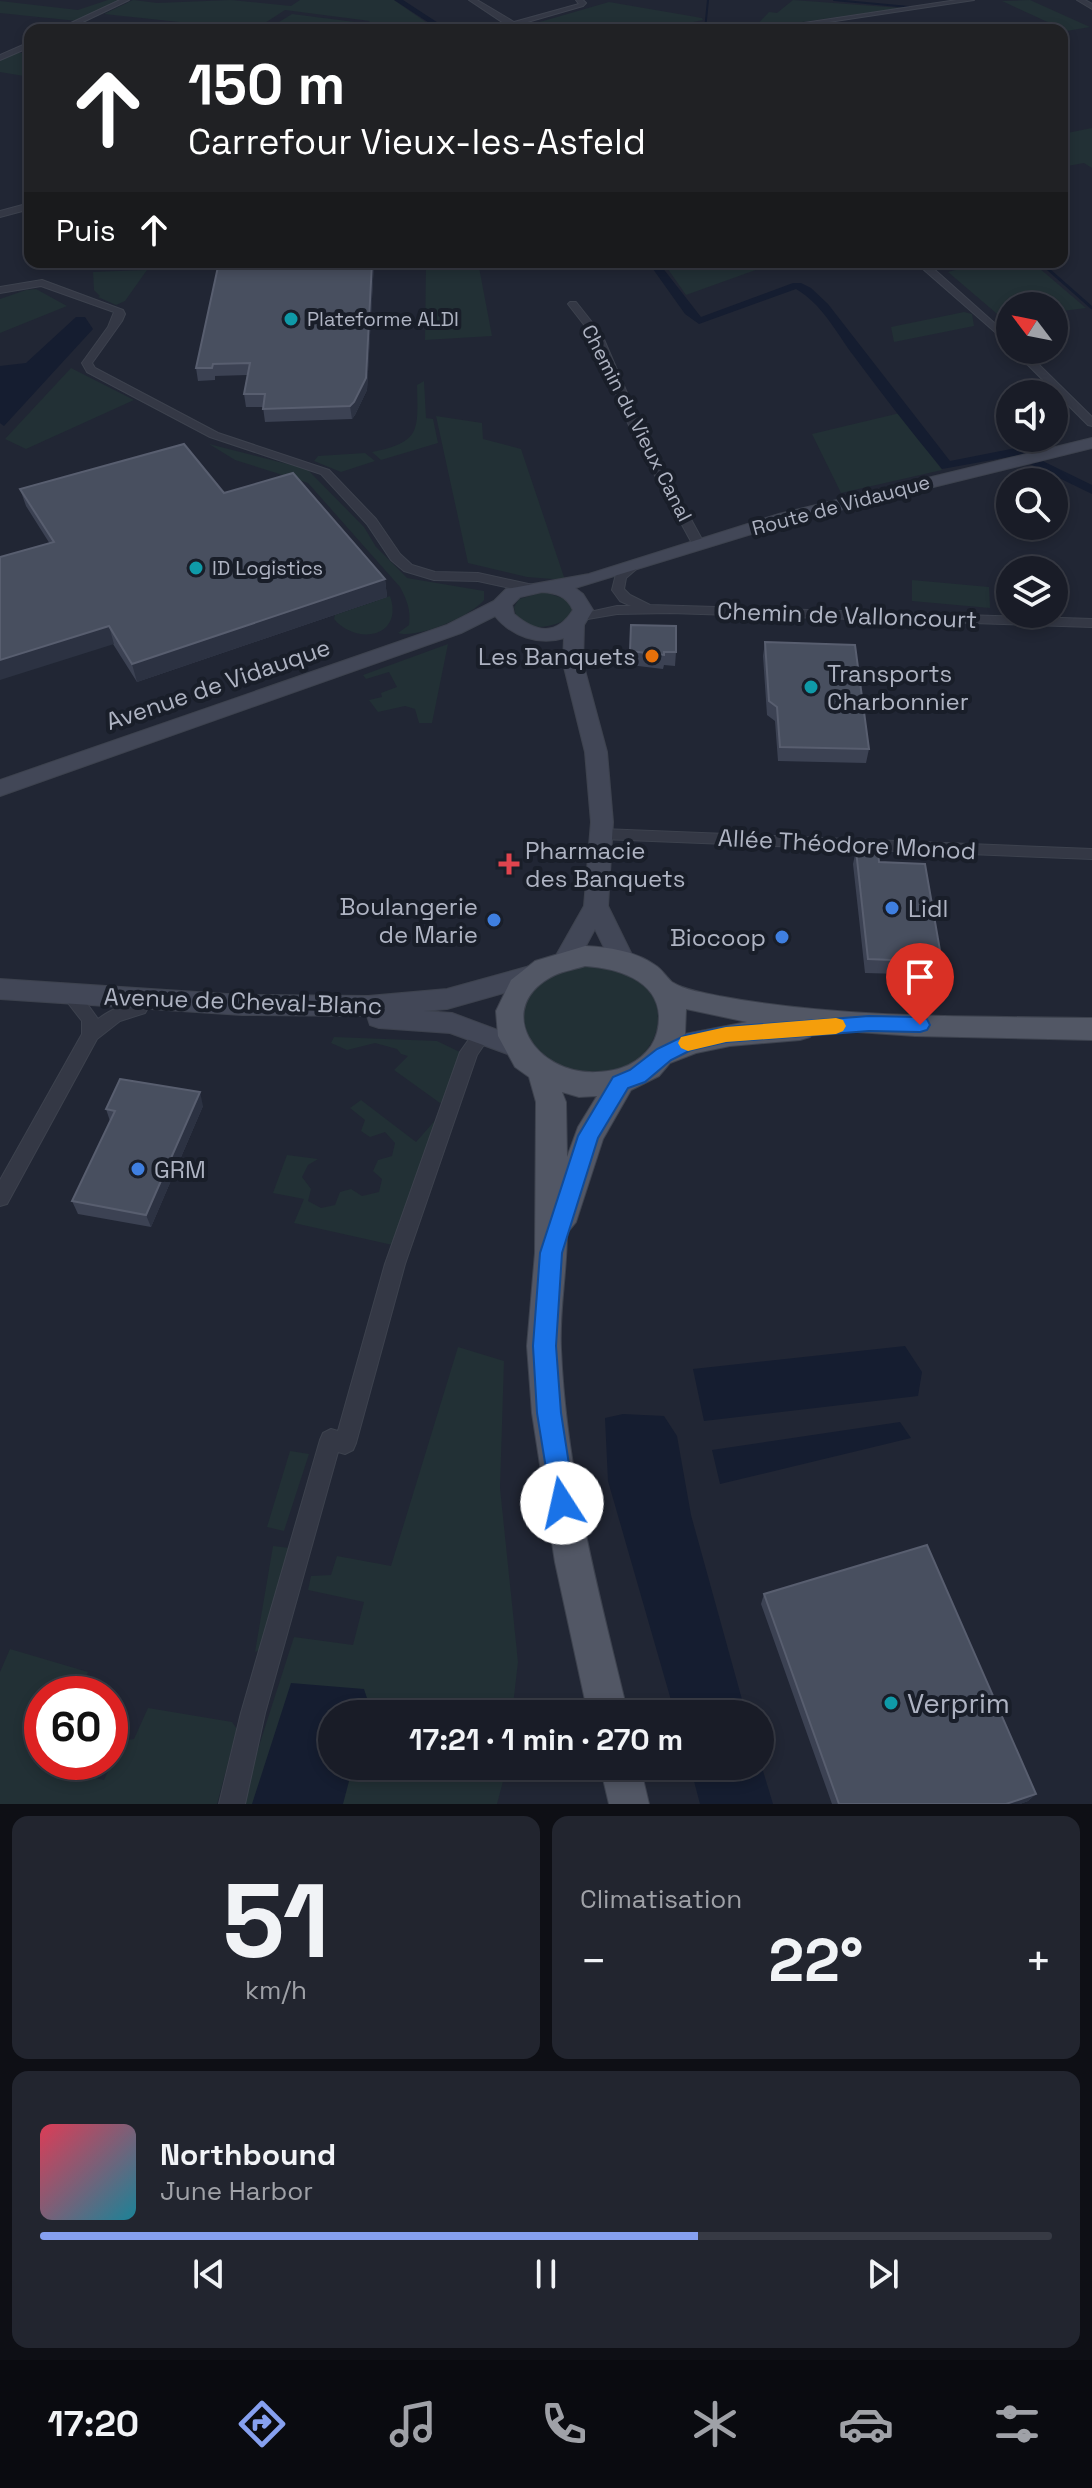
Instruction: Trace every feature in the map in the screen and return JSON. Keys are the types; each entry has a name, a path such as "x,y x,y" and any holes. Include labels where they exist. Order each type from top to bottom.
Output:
{"main road":[{"path":"664,1054 672,1039 675,1022 672,1005 664,990 646,973 623,961 604,957 566,959 530,976 519,988 509,1017 516,1047 542,1073 572,1084 604,1086 638,1076 664,1054 686,1043 726,1035 869,1023"},
{"path":"664,990 685,999 724,1007 869,1023 1092,1029"},
{"path":"542,1073 551,1102 551,1253 544,1346 549,1413 573,1562 605,1700"},
{"path":"551,1253 589,1136 620,1083"},
{"path":"623,1780 629,1804"}],"street":[{"path":"73,24 126,0"},
{"path":"472,0 510,24"},
{"path":"524,24 583,3 579,0"},
{"path":"803,24 971,0"},
{"path":"1080,0 1092,7"},
{"path":"0,58 24,47"},
{"path":"0,214 24,208"},
{"path":"927,268 996,330"},
{"path":"0,290 42,283 118,310 120,314 116,325 103,338 87,363 91,370 214,435 325,472 372,522 395,557 408,568 434,576 478,577 528,588 555,587 578,611 573,663 596,752 602,834 596,906 566,959"},
{"name":"Chemin du Vieux Canal","path":"573,304 597,335 639,435 699,545"},
{"path":"1032,364 1092,423"},
{"name":"Route de Vidauque","path":"555,587 593,579 866,496 1092,443"},
{"path":"635,565 620,577 618,590 636,605 650,609"},
{"path":"478,577 504,603"},
{"path":"528,588 514,593 504,603 502,613 507,622 517,629 538,635 558,633 578,611 593,579"},
{"name":"Avenue de Vidauque","path":"0,788 454,629 504,603"},
{"name":"Chemin de Valloncourt","path":"578,611 650,609 1092,623"},
{"name":"Avenue de Vidauque","path":"454,629 491,625 517,629"},
{"path":"538,635 573,663"},
{"name":"Allée Théodore Monod","path":"602,834 1092,854"},
{"path":"596,906 623,961"},
{"name":"Avenue de Cheval-Blanc","path":"0,989 242,1005 368,1006 447,999 530,976"},
{"name":"Avenue de Cheval-Blanc","path":"0,996 139,1008 441,1022 483,1033 516,1047"},
{"path":"77,1003 90,1019 91,1034"},
{"path":"0,1198 91,1034 114,1016 139,1008"},
{"path":"232,1804 253,1713 331,1440 345,1443 395,1264 469,1052 483,1033"}],"shaded area":[{"path":"108,0 121,0 77,21 0,13 0,1 78,10"},
{"path":"133,0 157,3 231,0 291,6 300,0 394,0 428,24 365,24 370,21 285,10 263,24 198,24 104,14"},
{"path":"793,0 901,8 788,24 758,24 769,12 777,13"},
{"path":"1030,0 1090,27 1068,31 1068,24 1052,24 1002,1"},
{"path":"609,2 703,20 684,24 533,24"},
{"path":"292,14 363,23 361,24 276,24"},
{"path":"12,53 24,53 24,76 0,72 0,59"},
{"path":"1092,128 1092,168 1084,163 1068,166 1068,133"},
{"path":"426,268 479,268 492,336 425,340"},
{"path":"667,268 761,268 686,295"},
{"path":"962,268 1039,268 1067,292 996,292 996,313 948,272"},
{"path":"147,270 125,301 116,305 98,297 94,290 93,272"},
{"path":"36,289 67,306 0,333 0,299"},
{"path":"1068,293 1086,308 1068,310"},
{"path":"964,312 972,314 974,326 894,342 891,327"},
{"path":"71,368 134,400 26,449 5,439"},
{"path":"424,381 426,418 433,419 438,443 381,460 372,452 400,444 413,432 417,385"},
{"path":"900,413 942,470 841,493 812,434"},
{"path":"436,416 482,423 483,439 521,449 565,580 527,577 468,563"},
{"path":"209,444 307,469 364,527 376,547 407,578 484,591 484,600 468,613 444,625 418,633 398,633 409,625 408,605 400,587 308,483 235,460"},
{"path":"365,453 375,461 341,472 314,461 318,456"},
{"path":"912,580 989,587 990,608 912,601"},
{"path":"544,592 568,600 573,608 571,616 547,626 529,626 522,622 514,607 519,599"},
{"path":"390,596 393,610 390,621 376,633 354,633 334,619 335,615"},
{"path":"448,644 432,723 419,723 415,709 405,706 378,712 369,700 382,697 381,693 397,687 389,672 366,679 363,675"},
{"path":"585,964 627,973 648,987 654,997 658,1020 656,1032 644,1053 627,1065 606,1071 583,1071 561,1066 542,1056 529,1041 522,1023 526,1001 533,988 549,976"},
{"path":"334,1037 437,1041 464,1054 445,1103 440,1103 394,1070 408,1056 397,1049 375,1043 347,1050 331,1043"},
{"path":"361,1100 416,1142 439,1116 397,1246 294,1223 304,1199 273,1193 287,1155 318,1159 308,1165 302,1177 311,1189 308,1201 321,1208 335,1205 340,1192 351,1189 362,1196 379,1192 382,1179 373,1171 378,1160 392,1156 395,1143 385,1132 370,1137 361,1131 365,1120 350,1108"},
{"path":"458,1347 504,1361 500,1488 518,1662 514,1700 318,1700 318,1780 503,1780 497,1804 245,1804 242,1799 294,1637 353,1645 364,1602 308,1590 311,1576 331,1575 337,1556 391,1566"},
{"path":"290,1451 309,1454 284,1531 267,1527"},
{"path":"273,1546 297,1549 268,1647 255,1652"},
{"path":"10,1649 88,1672 87,1676 24,1676 24,1780 128,1780 128,1740 134,1739 148,1708 232,1722 237,1729 217,1804 0,1804 0,1672"}],"water":[{"path":"76,317 85,317 93,329 4,426 0,423 0,366 26,363"},
{"path":"905,1346 922,1372 918,1396 704,1421 693,1369"},
{"path":"623,1414 664,1416 677,1436 691,1515 742,1700 671,1700 608,1481 605,1418"},
{"path":"900,1422 911,1438 720,1484 712,1450"},
{"path":"291,1683 364,1689 368,1700 318,1700 318,1780 349,1780 343,1804 252,1804"},
{"path":"694,1780 766,1780 773,1804 700,1804"}],"building":[{"name":"Plateforme ALDI","path":"218,268 372,268 366,378 350,406 263,409 265,394 244,394 250,363 213,364 212,368 196,368"},
{"name":"ID Logistics","path":"184,444 224,493 293,473 385,579 132,664 109,626 0,660 0,557 54,542 20,489"},
{"path":"631,625 676,626 676,652 664,652 664,655 630,651"},
{"name":"Transports Charbonnier","path":"765,642 855,645 869,749 780,747 777,707 769,701"},
{"name":"Lidl","path":"856,850 878,851 879,862 925,864 942,962 868,959"},
{"name":"GRM","path":"120,1079 200,1092 146,1215 72,1201 115,1111 106,1109"},
{"name":"Verprim","path":"927,1545 1036,1794 1006,1804 839,1804 764,1594"}],"waterway":[{"path":"398,0 436,24"},
{"path":"706,24 708,0"},
{"path":"834,0 909,7"},
{"path":"657,268 699,321 797,285 824,306 947,466 1016,452 1092,490"},
{"path":"1047,268 1092,308"}],"slow traffic":[{"path":"688,1043 726,1035 836,1026"}],"place":[{"name":"Plateforme ALDI","path":"291,319"},
{"name":"ID Logistics","path":"196,568"},
{"name":"Les Banquets","path":"652,656"},
{"name":"Transports Charbonnier","path":"811,687"},
{"name":"Pharmacie des Banquets","path":"509,864"},
{"name":"Lidl","path":"892,908"},
{"name":"Boulangerie de Marie","path":"494,920"},
{"name":"Biocoop","path":"782,937"},
{"name":"GRM","path":"138,1169"},
{"name":"Verprim","path":"891,1703"}],"route":[{"path":"562,1503 549,1413 544,1346 551,1253 589,1136 620,1083 638,1076 664,1054 686,1043 726,1035 869,1023 920,1025"}]}
